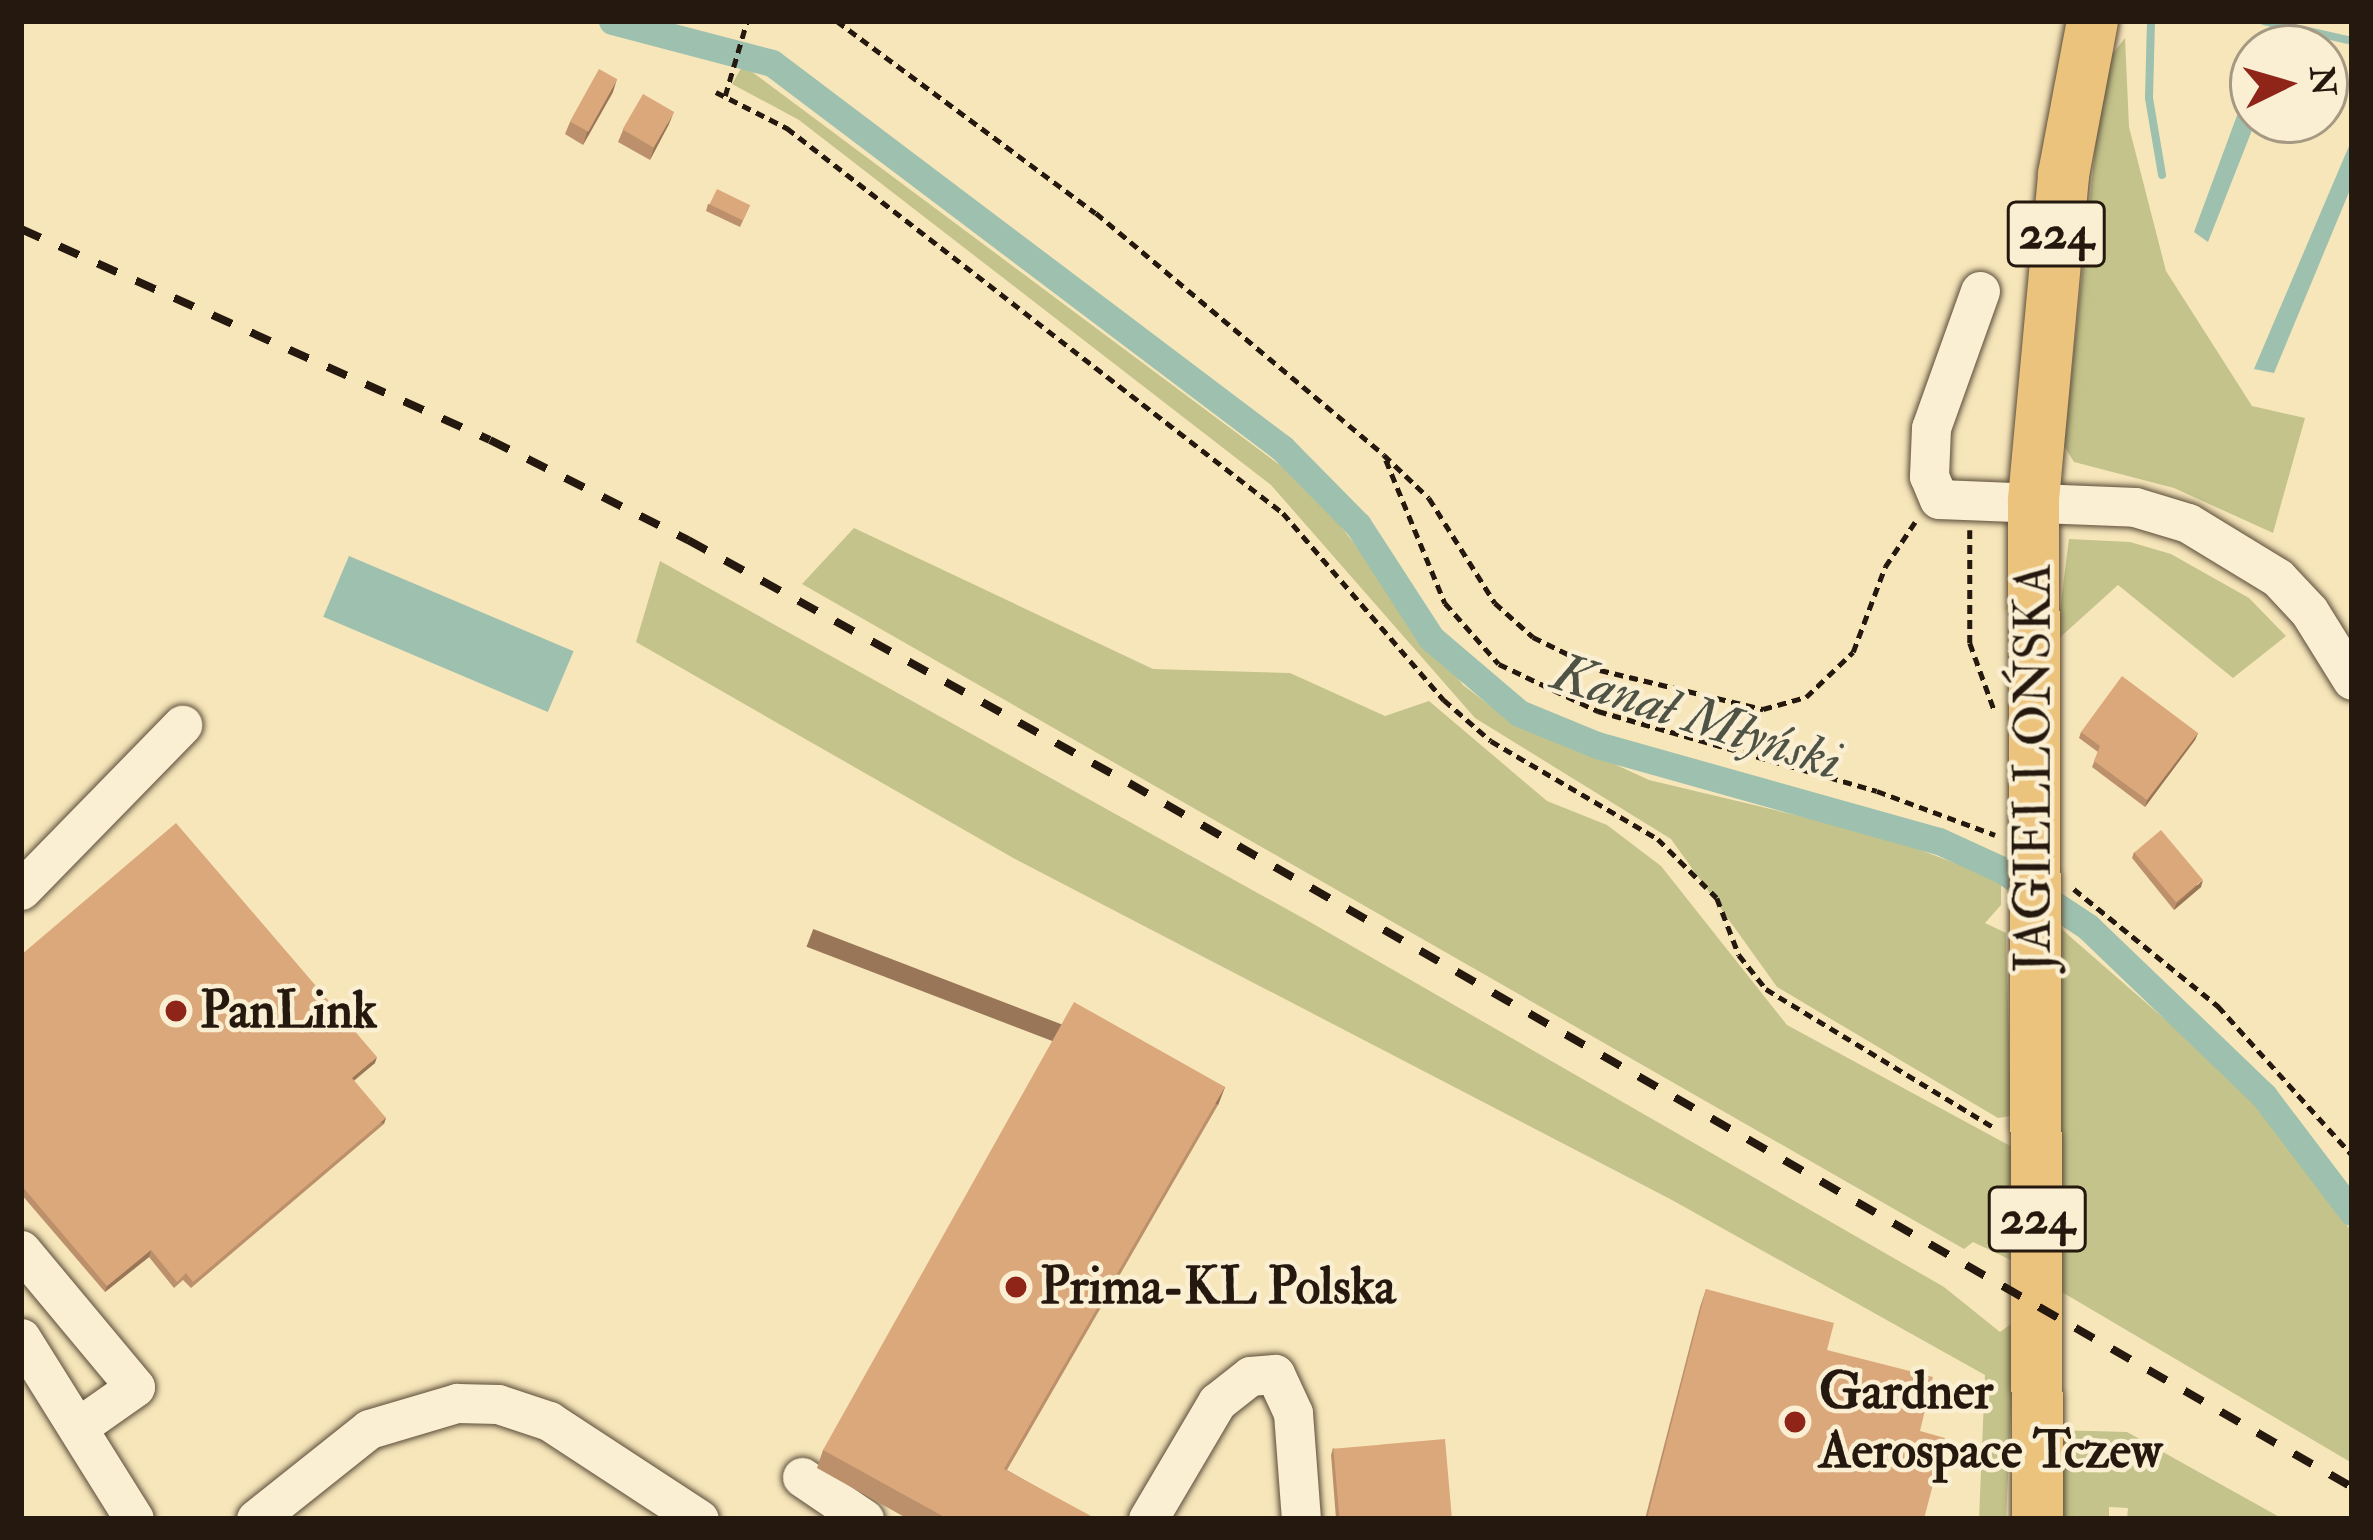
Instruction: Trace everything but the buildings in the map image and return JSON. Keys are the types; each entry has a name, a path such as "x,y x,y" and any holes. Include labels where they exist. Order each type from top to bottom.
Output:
{"main road":[{"name":"JAGIELLOŃSKA","path":"2037,1519 2035,929 2030,855 2033,499 2063,174 2092,21"}],"street":[{"path":"1980,291 1931,428 1929,476 1956,498 2135,507 2234,547 2309,610 2352,680"},
{"path":"21,890 182,725"},
{"path":"21,1250 135,1387 78,1427"},
{"path":"21,1338 134,1519"},
{"path":"1148,1519 1217,1402 1250,1376 1275,1374 1293,1412 1301,1519"},
{"path":"256,1519 369,1429 457,1403 498,1404 549,1421 699,1519"},
{"path":"802,1477 864,1519"}],"path":[{"path":"725,96 747,21"},
{"path":"837,21 1096,213 1384,455 1430,498 1495,603 1533,637 1600,670 1763,709 1807,697 1834,677 1853,652 1904,532 1956,498 1970,643 2002,732"},
{"path":"716,92 787,128 1283,513 1444,700 1491,741 1658,838 1717,898 1739,955 1766,989 1997,1129 2037,1139"},
{"path":"1384,455 1445,603 1499,664 1598,711 1877,791 2030,855 2218,1006 2352,1155"}],"shaded area":[{"path":"2125,38 2129,127 2166,271 2252,406 2305,418 2273,533 2174,488 2074,462 2064,446 2104,65"},
{"path":"743,65 1285,469 1330,512 1463,685 1493,708 1649,780 1887,837 2001,881 2001,905 1985,923 2006,933 2011,1116 1998,1118 1777,987 1671,839 1475,718 1271,485 799,120 732,84"},
{"path":"2229,137 2229,144 2247,144 2208,242 2194,232"},
{"path":"2352,139 2352,185 2274,373 2254,369"},
{"path":"854,528 1153,669 1290,673 1385,716 1429,701 1547,801 1607,825 1661,866 1787,1025 2014,1148 2013,1261 1973,1242 1964,1249 802,584"},
{"path":"2069,539 2130,542 2171,554 2249,598 2286,636 2233,678 2118,585 2056,641"},
{"path":"349,556 574,651 548,712 323,617"},
{"path":"660,561 1310,922 1944,1287 2000,1332 2015,1321 2006,1519 1979,1519 1985,1375 1672,1200 1015,859 636,642"},
{"path":"2058,926 2238,1083 2352,1232 2352,1463 2055,1288"},
{"path":"2054,1430 2127,1432 2283,1519 2127,1519 2128,1508 2109,1507 2109,1519 2055,1519"}],"waterway":[{"name":"Kanał Młyński","path":"612,21 772,63 1282,448 1358,525 1431,638 1519,713 1597,745 1939,841 2002,870 2088,927 2264,1096 2352,1212"},
{"path":"2151,21 2149,98 2162,175"},
{"path":"2264,21 2352,41"}],"railway":[{"path":"21,229 490,440 688,540 1129,783 2352,1487"}],"place":[{"name":"PanLink","path":"176,1011"},
{"name":"Prima-KL Polska","path":"1016,1287"},
{"name":"Gardner Aerospace Tczew","path":"1795,1422"}]}
